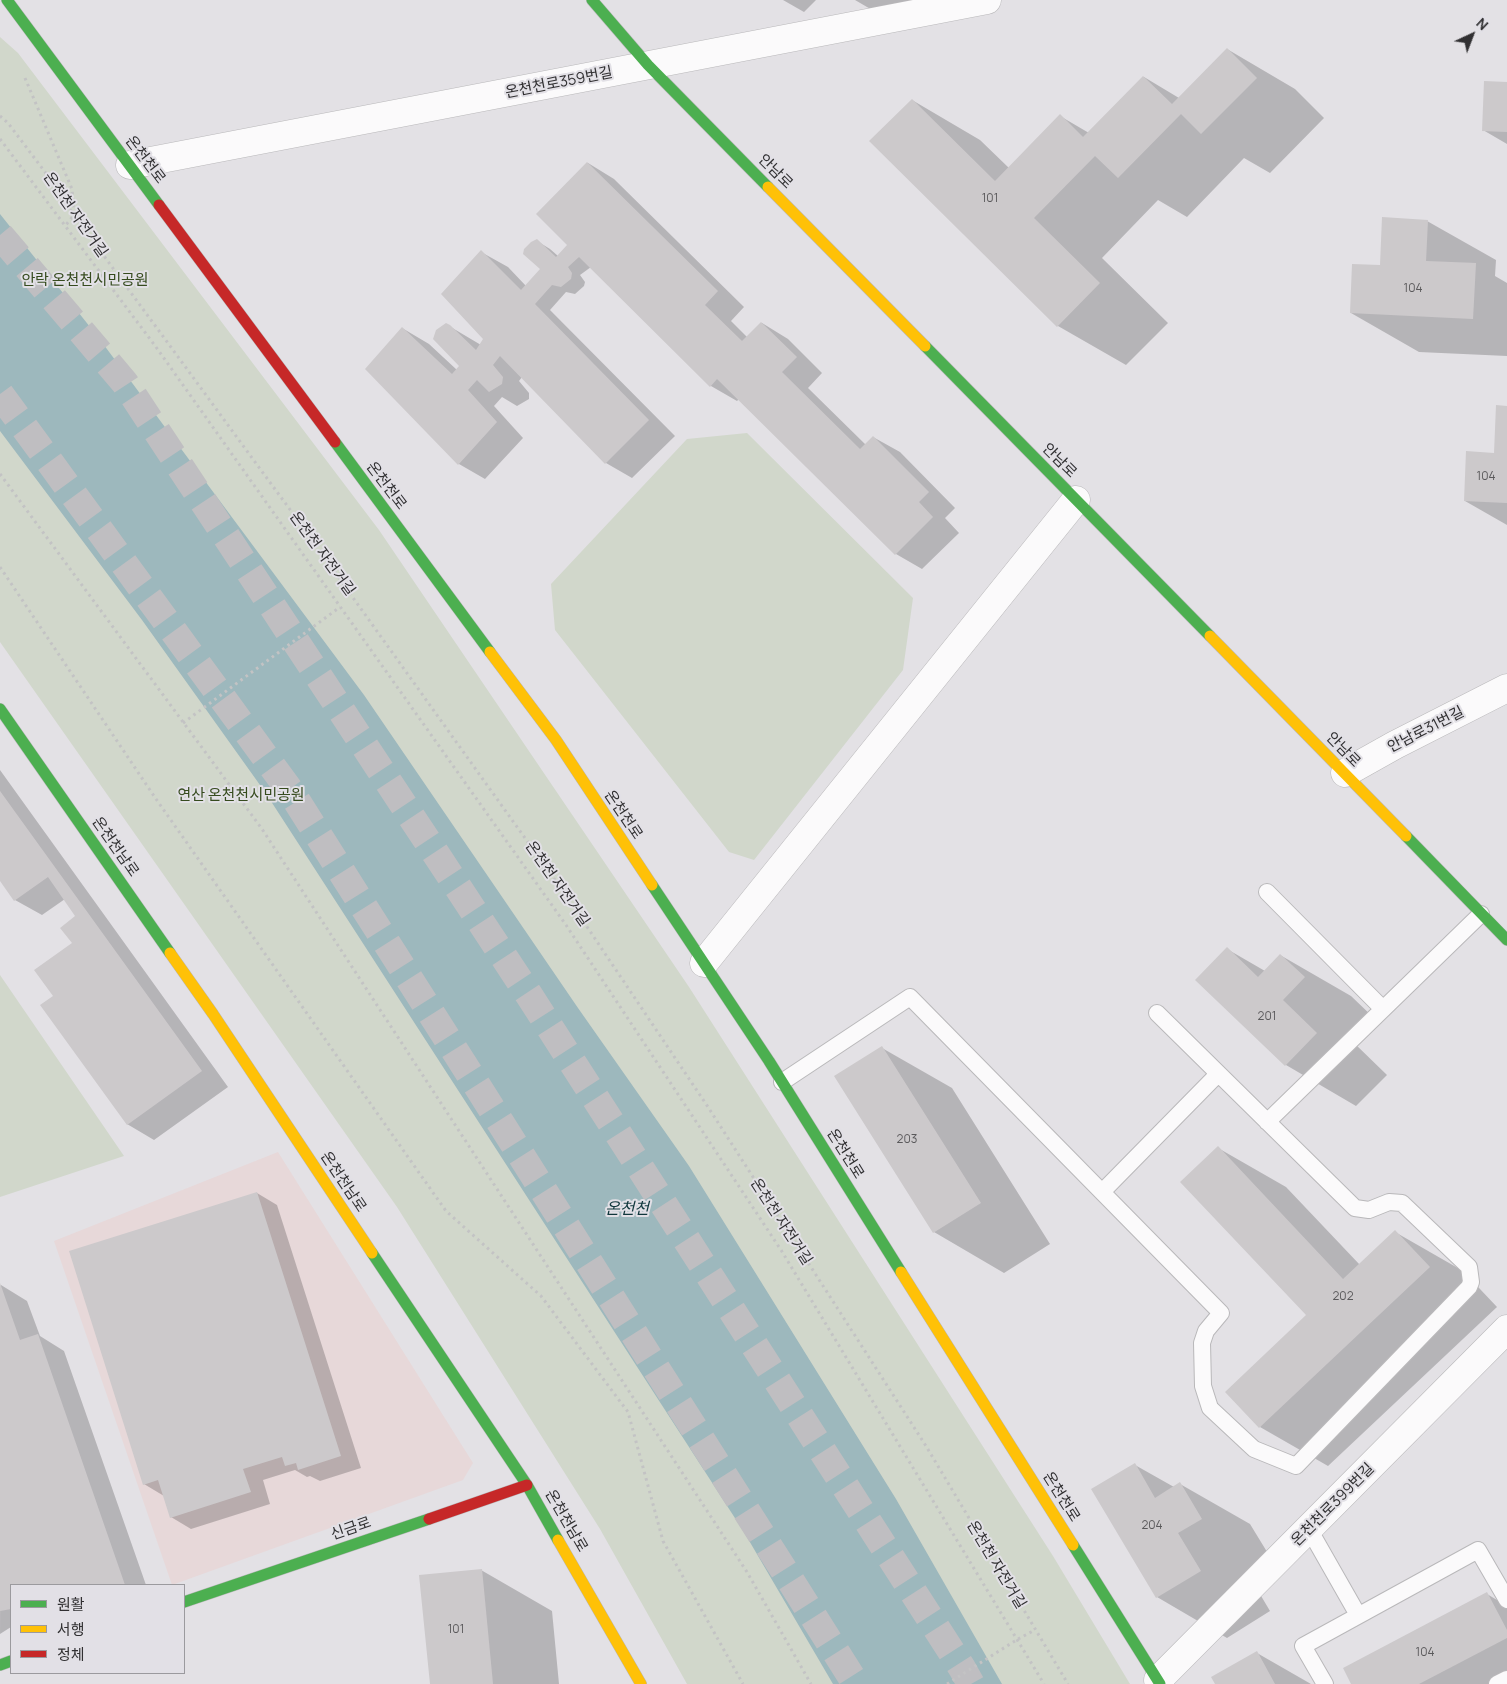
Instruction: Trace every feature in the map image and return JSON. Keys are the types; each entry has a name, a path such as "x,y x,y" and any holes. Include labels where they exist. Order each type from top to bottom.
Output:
{"street":[{"name":"안남로","path":"592,0 648,65 1507,940"},
{"name":"온천천로359번길","path":"130,165 988,0"},
{"name":"온천천로","path":"14,5 130,165 556,740 782,1082 1159,1682"},
{"path":"704,962 1076,500"},
{"name":"안남로31번길","path":"1345,773 1395,745 1507,688"},
{"name":"온천천남로","path":"0,709 213,1014 528,1485 642,1684"},
{"name":"온천천로399번길","path":"1159,1682 1507,1329"},
{"name":"신금로","path":"185,1602 528,1485"}],"lane":[{"path":"1267,892 1382,1008"},
{"path":"1267,1122 1382,1008 1481,914"},
{"path":"782,1082 910,998 1220,1313 1206,1331 1202,1344 1203,1386 1210,1408 1254,1449 1296,1466 1469,1287 1471,1282 1469,1267 1402,1203 1389,1202 1369,1210 1354,1208 1158,1013"},
{"path":"1102,1192 1218,1074"},
{"path":"1308,1530 1358,1615"},
{"path":"1325,1684 1303,1646 1478,1550 1507,1600"},
{"path":"1497,1684 1507,1679"}],"path":[{"path":"23,73 72,189 74,215 65,226"},
{"name":"온천천 자전거길","path":"0,116 8,123 48,176 74,215 291,511 565,894 708,1107 920,1438 1068,1684"},
{"path":"0,138 156,347 566,925 781,1250 1044,1684"},
{"path":"0,474 262,830 742,1563 811,1684"},
{"path":"0,567 156,800 446,1211 541,1296 628,1412 663,1541 743,1684"},
{"path":"184,723 340,607"},
{"path":"947,1684 1035,1630"}],"shaded area":[{"path":"278,1152 473,1463 463,1480 172,1584 54,1241"}],"green space":[{"path":"0,37 18,53 379,530 689,987 1053,1556 1130,1684 687,1684 600,1529 397,1207 0,642"},
{"path":"747,433 913,598 903,670 754,860 729,852 555,630 551,584 687,439"},
{"path":"0,975 124,1156 0,1197"}],"water":[{"name":"온천천","path":"0,214 98,337 364,695 578,1008 689,1166 896,1499 1002,1684 833,1684 744,1532 265,792 142,620 0,431"}],"building":[{"path":"1227,48 1257,78 1201,134 1181,114 1118,178 1095,156 1034,218 1100,283 1057,327 869,141 912,99 995,181 1060,114 1083,137 1143,76 1172,104"},
{"path":"1484,81 1507,82 1507,132 1482,131"},
{"path":"587,162 718,291 705,305 742,341 761,322 797,357 782,372 860,449 873,436 929,492 919,502 933,517 895,555 717,379 710,387 579,257 568,267 572,273 571,279 561,287 552,285 535,304 649,420 605,464 500,356 493,365 503,377 502,384 489,392 477,380 468,390 497,422 458,465 365,369 402,327 452,374 459,366 433,339 436,330 446,323 450,325 476,350 483,339 441,294 481,250 521,290 540,269 523,254 524,249 531,242 537,239 556,257 567,245 536,214"},
{"path":"1382,217 1428,220 1426,261 1476,263 1473,319 1350,313 1352,264 1380,265"},
{"path":"1496,405 1507,406 1507,503 1464,501 1466,451 1494,453"},
{"path":"0,791 202,1071 127,1125 40,1005 53,996 34,970 72,943 60,928 75,916 48,877 14,901 0,881"},
{"path":"1227,947 1258,977 1280,954 1305,977 1283,1000 1317,1033 1285,1066 1195,980"},
{"path":"882,1046 981,1203 933,1233 834,1076"},
{"path":"1218,1146 1343,1279 1395,1230 1430,1267 1259,1428 1225,1392 1306,1315 1180,1182"},
{"path":"257,1192 341,1456 298,1470 296,1463 285,1466 282,1457 243,1469 251,1492 170,1518 158,1480 143,1485 69,1251"},
{"path":"0,1283 20,1340 38,1334 125,1584 10,1584 10,1609 0,1611"},
{"path":"1135,1463 1155,1498 1180,1482 1202,1519 1178,1533 1201,1571 1156,1598 1091,1489"},
{"path":"482,1569 493,1684 430,1684 419,1575"},
{"path":"1487,1592 1507,1630 1507,1638 1419,1684 1351,1684 1343,1668"},
{"path":"1257,1651 1275,1684 1215,1684 1211,1677"}],"tunnel":[{"path":"0,235 125,383 529,995 971,1684"},
{"path":"0,394 291,792 856,1684"}],"traffic: fast":[{"path":"7,0 159,205"},
{"path":"592,0 648,65 768,187"},
{"path":"925,346 1210,636"},
{"path":"335,442 490,652"},
{"path":"0,709 170,953"},
{"path":"1406,836 1507,940"},
{"path":"652,885 769,1061 901,1272"},
{"path":"372,1253 527,1485 558,1540"},
{"path":"185,1602 429,1519"},
{"path":"1073,1545 1160,1684"},
{"path":"0,1665 10,1661"}],"traffic: slow":[{"path":"768,187 925,346"},
{"path":"1210,636 1406,836"},
{"path":"490,652 556,740 652,885"},
{"path":"170,953 213,1014 372,1253"},
{"path":"901,1272 1073,1545"},
{"path":"558,1540 641,1684"}],"traffic: jam":[{"path":"159,205 335,442"},
{"path":"429,1519 527,1485"}],"park label":[{"name":"안락 온천천시민공원","path":"85,281"},
{"name":"연산 온천천시민공원","path":"241,796"}]}
